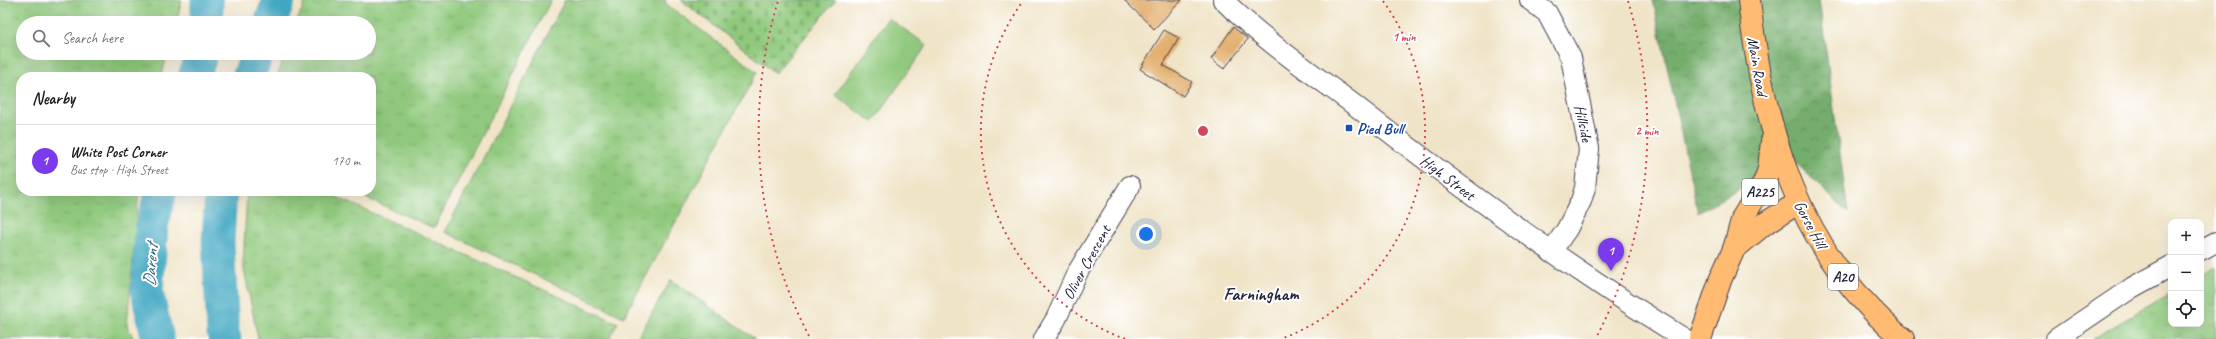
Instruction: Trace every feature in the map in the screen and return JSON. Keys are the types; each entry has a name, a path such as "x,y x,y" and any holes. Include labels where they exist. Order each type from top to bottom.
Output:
{"main road":[{"name":"Main Road","path":"1749,0 1759,75 1772,131"},
{"name":"Gorse Hill","path":"1772,131 1798,203 1814,234 1845,279 1872,310 1904,339"},
{"name":"A225","path":"1700,339 1721,278 1734,249 1744,217 1765,181 1769,169 1772,131"},
{"name":"A225","path":"1734,249 1764,224 1798,203"}],"street":[{"name":"High Street","path":"1223,0 1262,34 1449,178 1552,252 1686,339"},
{"name":"Hillside","path":"1530,0 1547,13 1571,58 1589,150 1585,188 1581,201 1567,229 1552,252"},
{"name":"Oliver Crescent","path":"1044,339 1056,319 1077,273 1130,186"},
{"path":"2204,248 2216,242"},
{"path":"2056,339 2133,287 2168,268"}],"green space":[{"path":"0,0 182,0 178,16 16,16 16,60 166,60 162,72 16,72 16,196 139,196 127,326 134,339 0,339"},
{"path":"306,0 551,0 434,228 361,196 376,196 376,72 279,72 283,60 376,60 376,16 299,16"},
{"path":"565,0 666,0 665,3 757,72 624,317 445,232"},
{"path":"681,0 836,0 775,73"},
{"path":"1653,0 1819,0 1848,213 1792,159 1698,213"},
{"path":"888,18 927,45 873,122 835,95"},
{"path":"247,196 334,196 618,323 609,339 258,339 243,264"},
{"path":"2216,267 2216,339 2092,339 2168,295 2168,327 2204,327 2204,273"},
{"path":"671,280 755,339 637,339"}],"building":[{"path":"1124,0 1182,0 1154,29"},
{"path":"1233,27 1248,39 1224,69 1211,59"},
{"path":"1164,30 1179,38 1163,65 1192,82 1183,96 1140,69"}],"waterway":[{"name":"Darent","path":"207,0 207,16"},
{"name":"Darent","path":"273,16 279,0"},
{"name":"Darent","path":"196,72 200,60"},
{"name":"Darent","path":"250,72 255,60"},
{"name":"Darent","path":"158,339 147,292 152,226 160,196"},
{"name":"Darent","path":"221,196 218,242 223,333 225,339"}],"place":[{"name":"Pied Bull","path":"1349,128"},
{"name":"White Post Corner","path":"1611,271"}],"district":[{"name":"Farningham","path":"1261,294"}]}
